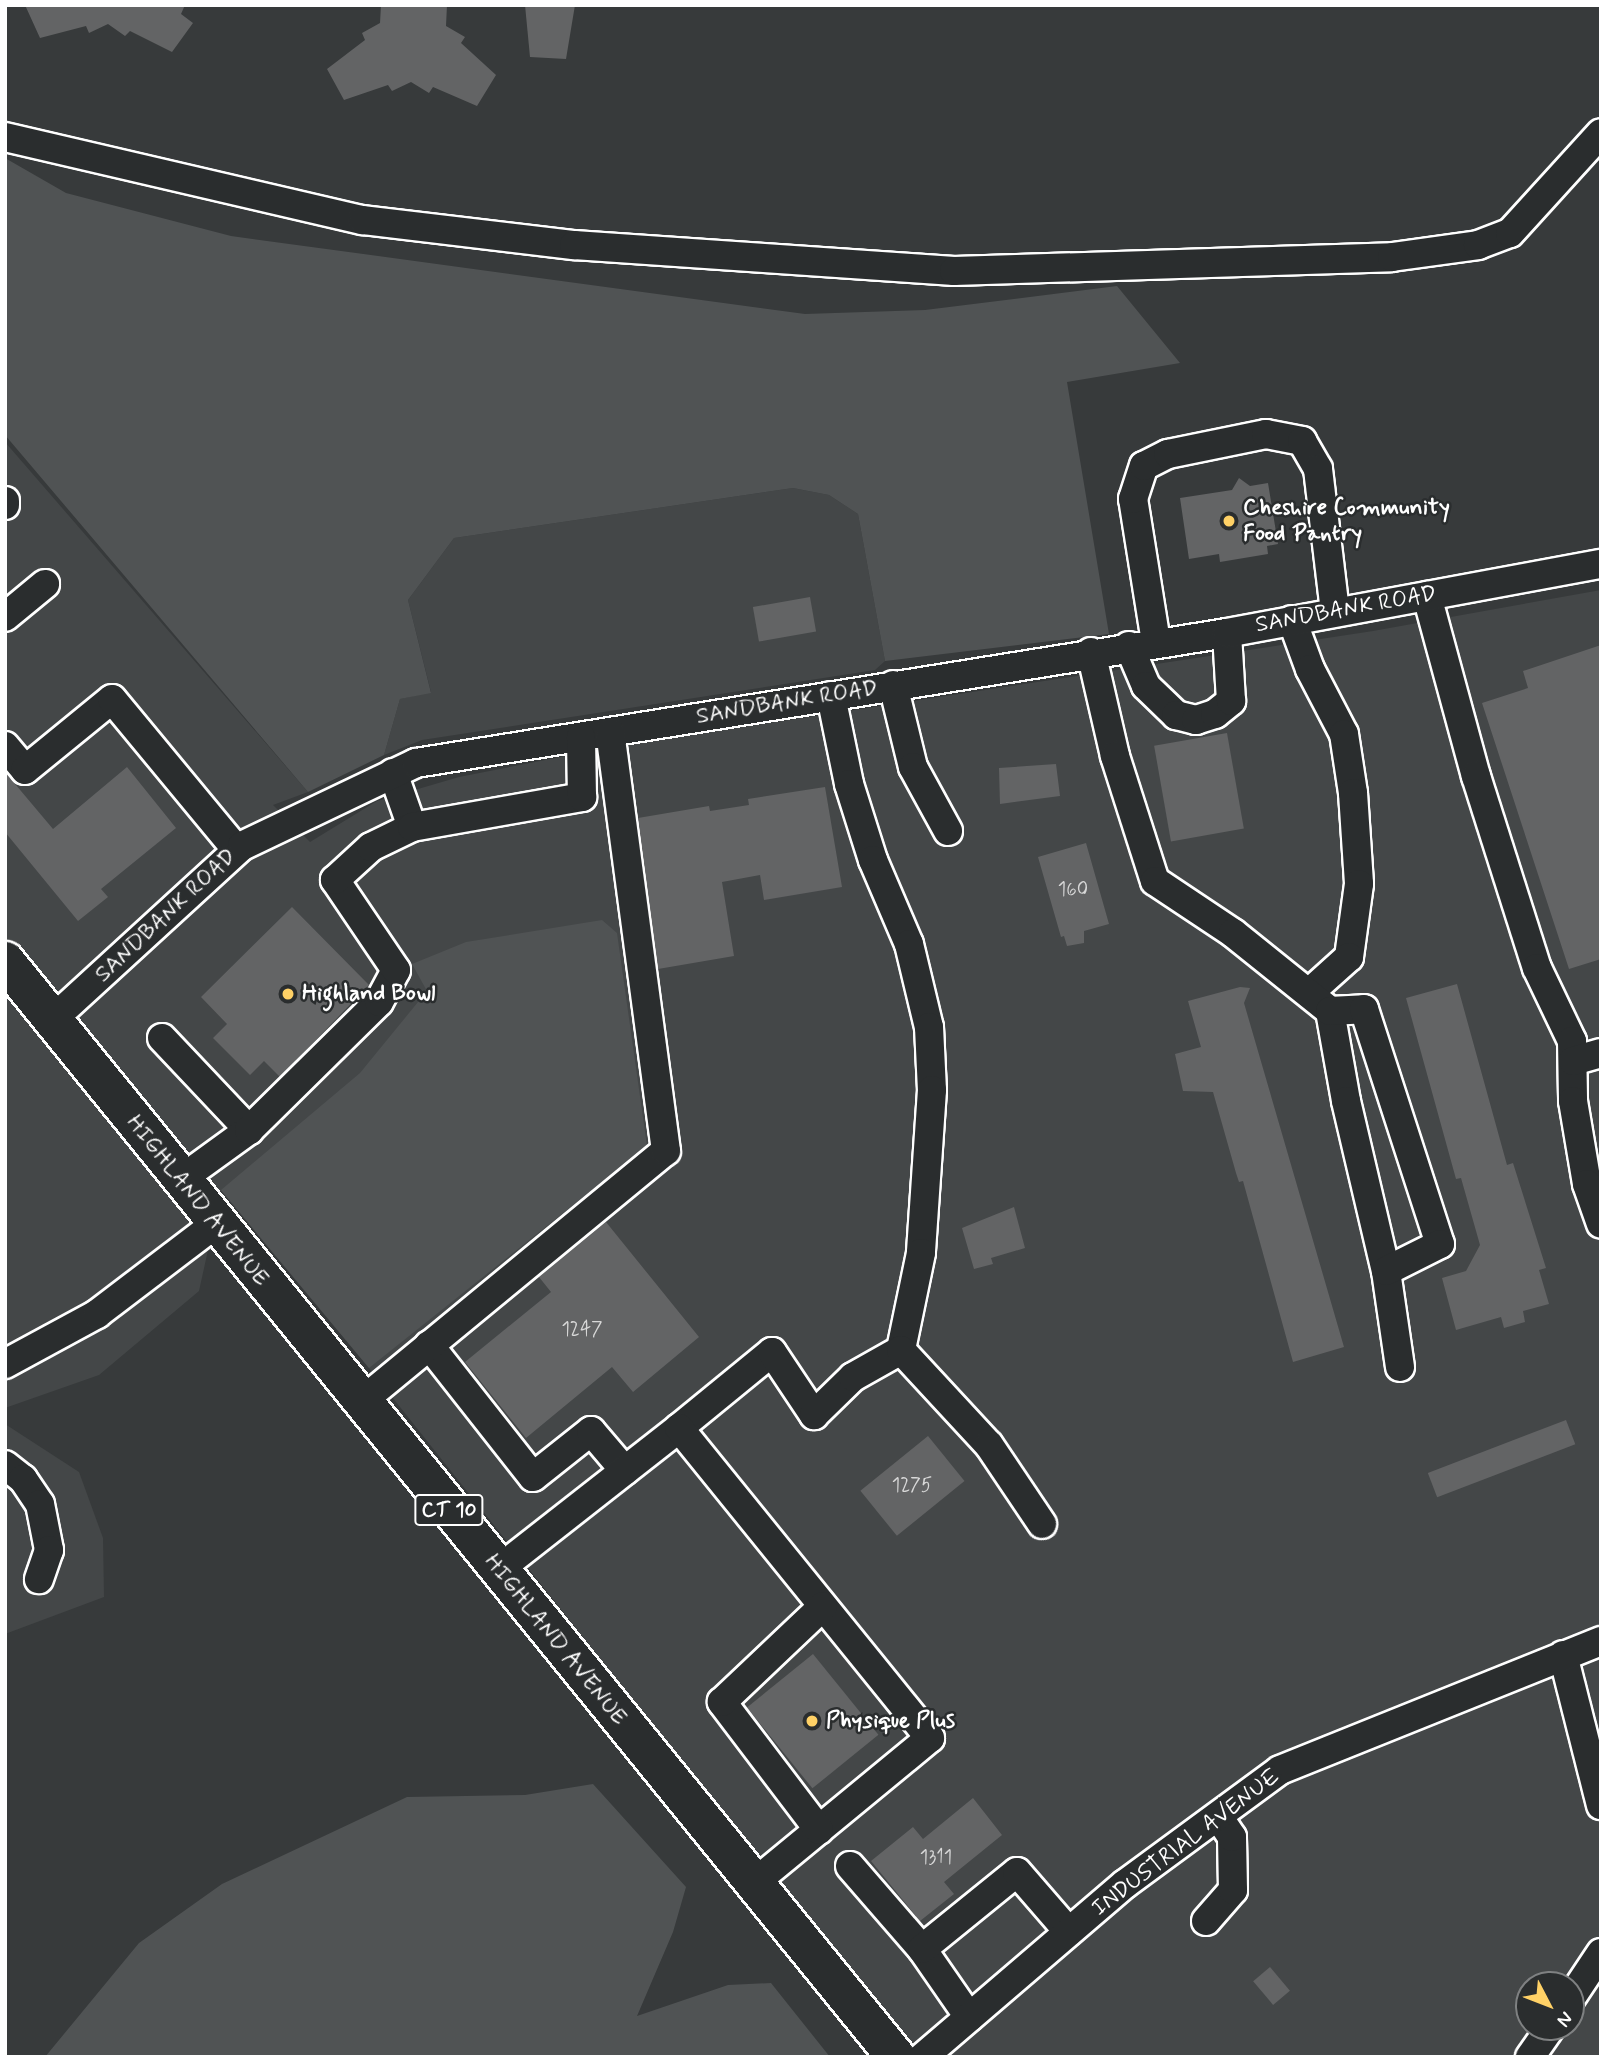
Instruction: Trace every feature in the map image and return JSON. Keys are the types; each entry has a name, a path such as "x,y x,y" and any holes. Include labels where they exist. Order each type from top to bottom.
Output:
{"highway":[{"name":"HIGHLAND AVENUE","path":"5,961 215,1224 896,2057"}],"street":[{"path":"5,137 363,220 574,245 954,271 1392,257 1478,245 1510,233 1601,133"},
{"path":"1227,633 1231,701 1215,714 1196,720 1176,715 1146,686 1133,499 1144,466 1168,454 1266,434 1302,441 1318,469 1335,612"},
{"name":"SANDBANK ROAD","path":"52,1020 237,850 416,763 1091,652 1227,633 1601,564"},
{"path":"5,617 45,584"},
{"path":"1427,596 1476,776 1538,968 1573,1041 1573,1101 1587,1184 1601,1224"},
{"path":"1292,620 1310,669 1344,734 1353,793 1359,884 1349,957 1319,1002 1346,1101 1386,1271 1400,1367"},
{"path":"1091,652 1115,755 1155,881 1233,933 1319,1002 1364,1009 1440,1244 1386,1271"},
{"path":"892,685 913,767 948,831"},
{"path":"498,1570 772,1352 814,1415 853,1377 901,1350 921,1254 932,1090 929,1027 909,944 873,860 849,784 831,695"},
{"path":"5,746 25,770 112,699 237,850"},
{"path":"361,1402 666,1151 610,733"},
{"path":"180,1180 249,1130 379,1002 396,970 335,880 371,847 412,827 582,797 581,737"},
{"path":"393,774 412,827"},
{"path":"162,1038 249,1130"},
{"path":"1573,1061 1601,1053"},
{"path":"5,1364 97,1314 215,1224"},
{"path":"429,1345 533,1477 592,1431 625,1471"},
{"path":"901,1350 989,1446 1042,1524"},
{"path":"679,1428 930,1738 754,1884"},
{"path":"5,1465 23,1479 40,1504 48,1550 39,1579"},
{"path":"819,1830 722,1702 823,1606"},
{"name":"INDUSTRIAL AVENUE","path":"923,2057 1069,1932 1280,1770 1601,1641"},
{"path":"1563,1655 1601,1805"},
{"path":"1206,1921 1233,1890 1232,1838 1218,1816"},
{"path":"850,1866 922,1950 969,2017"},
{"path":"922,1950 1017,1872 1069,1932"},
{"path":"1585,1977 1601,1954"},
{"path":"1530,2057 1541,2041"}],"shaded area":[{"path":"5,158 66,193 231,236 805,314 925,310 1117,286 1180,363 1067,382 1109,634 885,661 858,514 829,495 793,488 454,538 408,600 431,693 400,699 384,755 308,792 5,435"},
{"path":"5,442 308,792 273,805 310,842 377,801 459,777 611,747 1373,631 1601,590 1601,2057 917,2057 369,1368 221,1191 199,1291 99,1375 5,1408"},
{"path":"793,488 829,495 858,514 885,661 875,670 422,740 384,755 400,699 431,692 408,600 454,538"},
{"path":"602,920 617,933 647,1146 369,1368 221,1190 360,1073 427,991 412,964 466,942"},
{"path":"5,1424 79,1472 103,1538 104,1597 5,1634"},
{"path":"593,1784 686,1887 673,1932 637,2016 728,1985 771,1983 830,2057 45,2057 139,1943 222,1884 407,1797 525,1795"}],"building":[{"path":"25,5 185,5 181,14 193,23 172,52 130,31 125,36 108,24 89,33 86,26 40,38"},
{"path":"381,5 447,5 446,26 465,37 461,43 496,75 477,106 433,87 429,93 411,82 392,91 388,85 344,100 327,69 365,40 362,33 380,23"},
{"path":"525,5 575,5 566,59 530,57"},
{"name":"Cheshire Community Food Pantry","path":"1239,478 1250,486 1268,483 1278,544 1267,546 1268,554 1220,562 1219,554 1189,559 1180,498 1232,490"},
{"path":"810,597 816,631 759,642 753,607"},
{"path":"1601,645 1601,959 1569,969 1482,703 1528,688 1523,671"},
{"path":"1227,733 1244,829 1171,841 1154,746"},
{"path":"1056,764 1060,796 1000,804 999,768"},
{"path":"127,767 176,828 101,889 108,897 78,921 5,832 5,772 53,829"},
{"path":"825,787 842,887 764,900 760,875 722,882 734,956 658,969 638,818 709,806 710,811 749,805 748,799"},
{"path":"1086,843 1109,924 1084,931 1084,943 1067,946 1064,936 1061,937 1038,857"},
{"name":"Highland Bowl","path":"292,907 369,985 280,1077 264,1061 250,1075 213,1038 227,1024 201,997"},
{"path":"1457,984 1507,1165 1513,1163 1546,1268 1539,1270 1549,1304 1523,1311 1525,1322 1504,1328 1501,1317 1456,1330 1442,1278 1466,1271 1480,1245 1461,1178 1456,1179 1406,998"},
{"path":"1240,987 1250,988 1244,1003 1344,1347 1293,1362 1243,1181 1239,1182 1213,1092 1183,1091 1175,1054 1201,1047 1188,1001"},
{"path":"1014,1207 1025,1248 991,1258 993,1264 974,1269 962,1228"},
{"path":"606,1222 699,1337 633,1392 612,1367 526,1438 465,1362 551,1292 539,1277"},
{"path":"1566,1420 1575,1444 1437,1497 1428,1473"},
{"path":"928,1436 965,1481 897,1536 860,1491"},
{"name":"Physique Plus","path":"813,1654 878,1735 812,1788 747,1707"},
{"path":"973,1798 1002,1835 944,1882 954,1894 920,1921 871,1861 913,1827 923,1839"},
{"path":"1270,1967 1290,1991 1273,2005 1253,1981"}],"place":[{"name":"Cheshire Community Food Pantry","path":"1229,521"},
{"name":"Highland Bowl","path":"288,994"},
{"name":"Physique Plus","path":"812,1721"}]}
